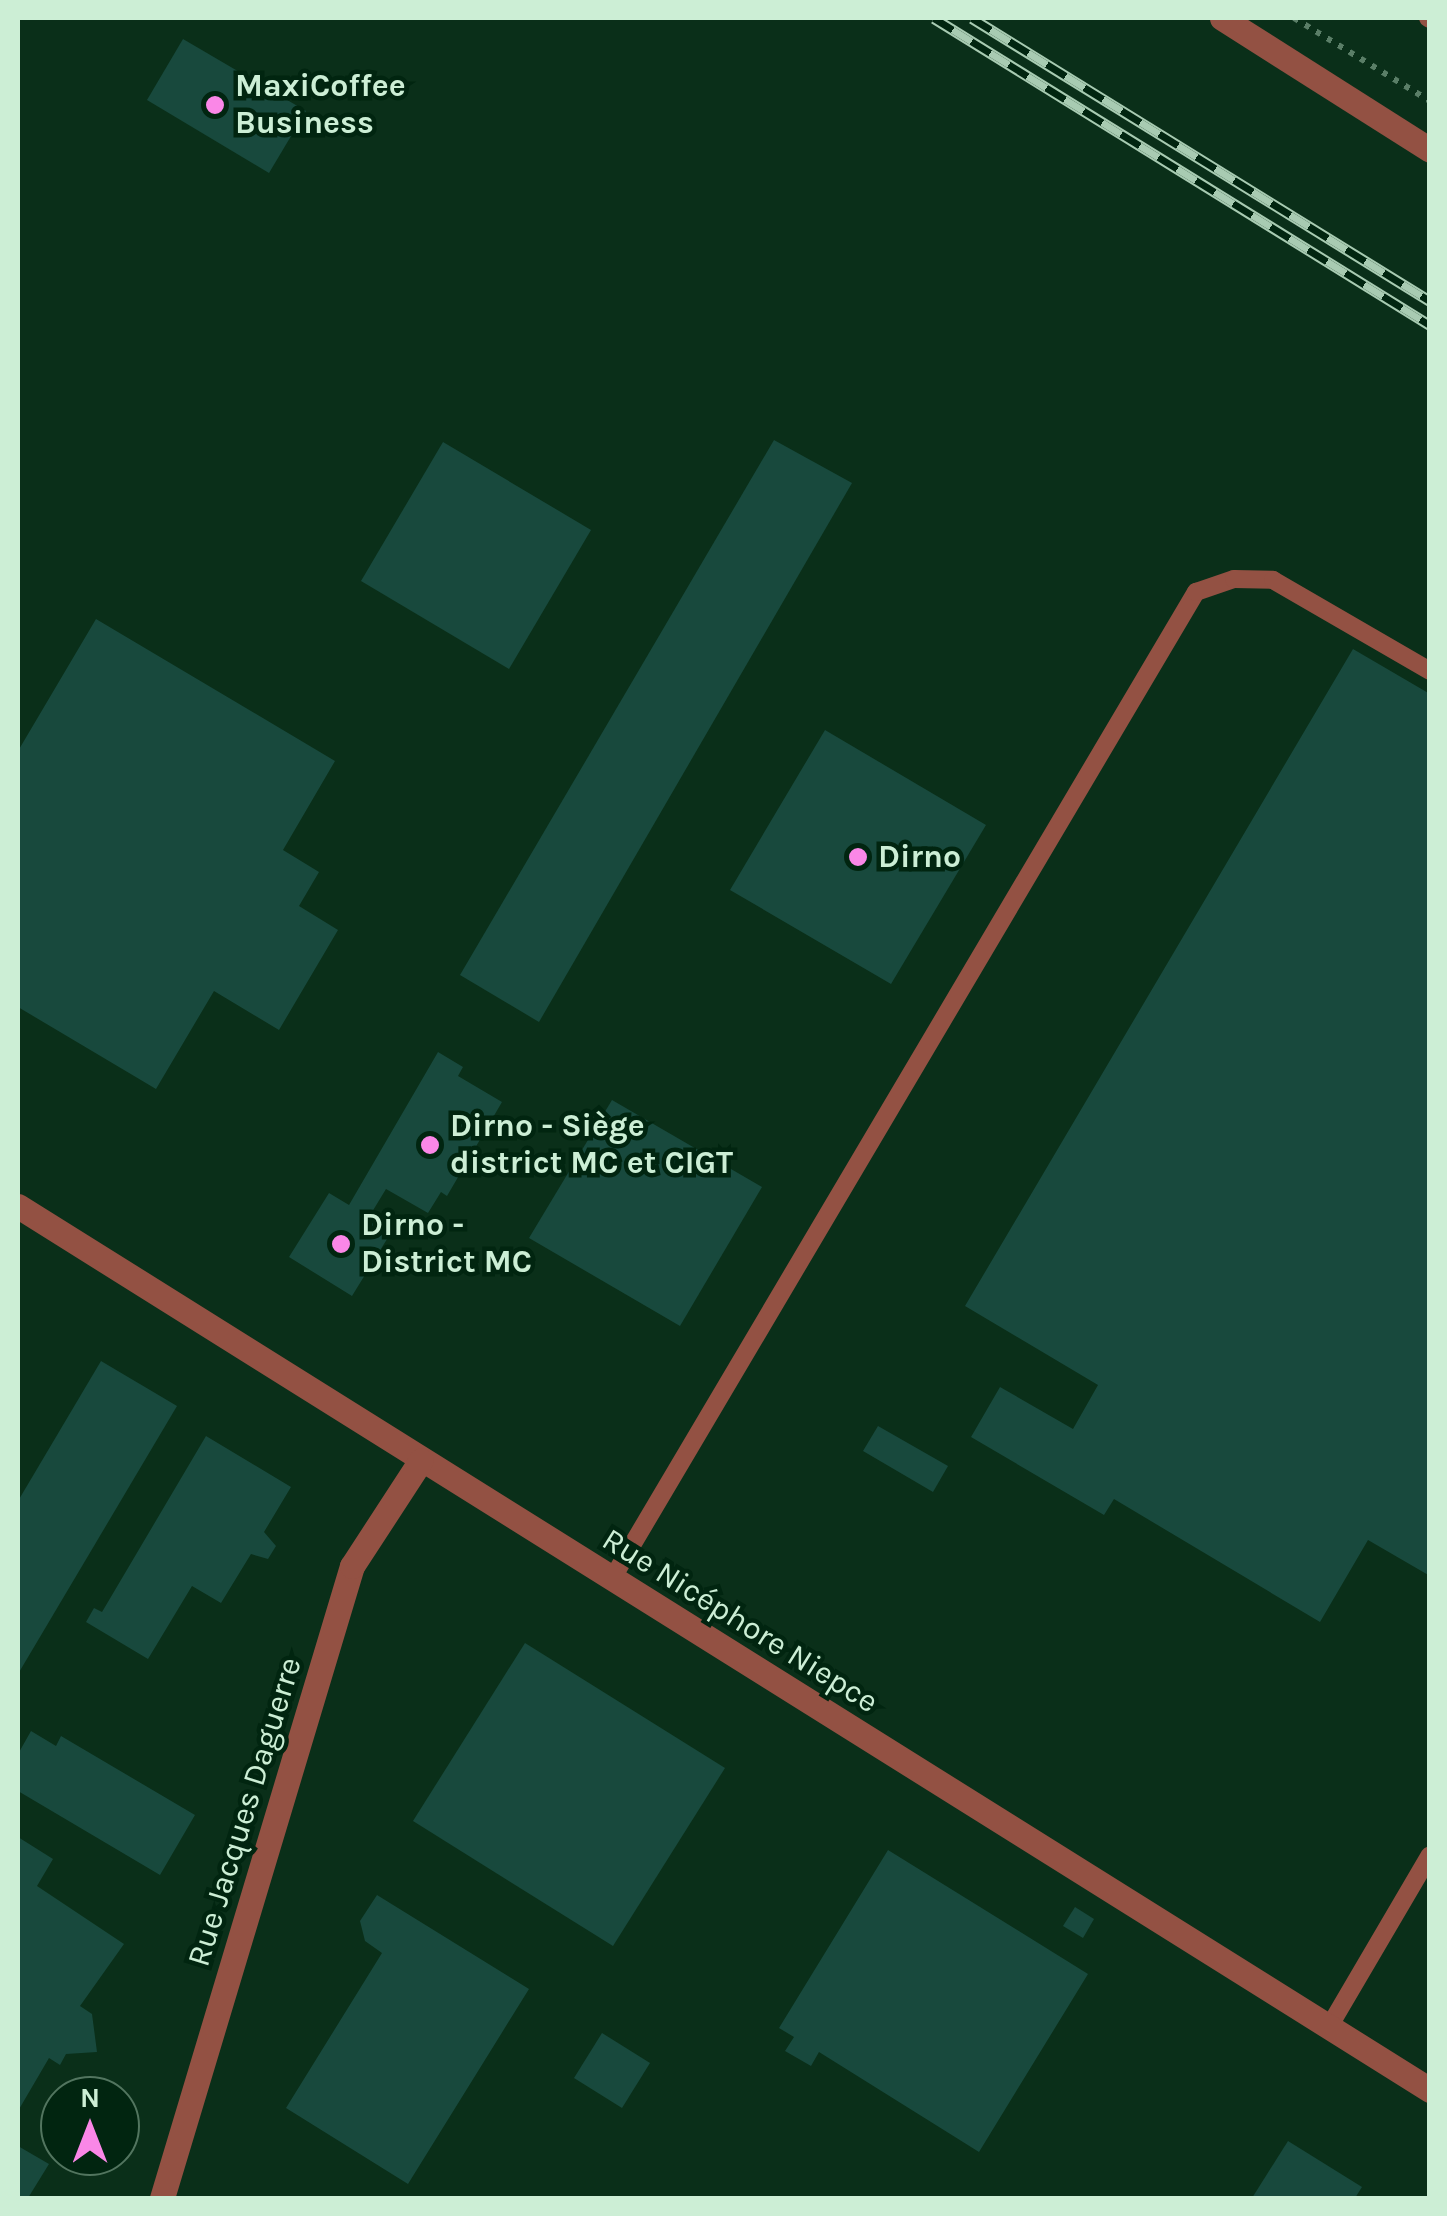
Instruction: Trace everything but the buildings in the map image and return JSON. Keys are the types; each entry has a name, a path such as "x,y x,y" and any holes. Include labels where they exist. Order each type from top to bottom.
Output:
{"street":[{"path":"1222,18 1430,150"},
{"name":"Rue Nicéphore Niepce","path":"18,1206 1430,2090"},
{"name":"Rue Jacques Daguerre","path":"162,2198 352,1566 421,1460"}],"lane":[{"path":"612,1579 1196,592 1234,579 1273,580 1430,671"},
{"path":"1329,2027 1430,1855"}],"path":[{"path":"1294,18 1430,101"}],"railway":[{"path":"934,18 1430,325"},
{"path":"972,18 1430,301"}],"place":[{"name":"MaxiCoffee Business","path":"215,105"},
{"name":"Dirno","path":"858,857"},
{"name":"Dirno - Siège district MC et CIGT","path":"430,1145"},
{"name":"Dirno - District MC","path":"341,1244"}]}
